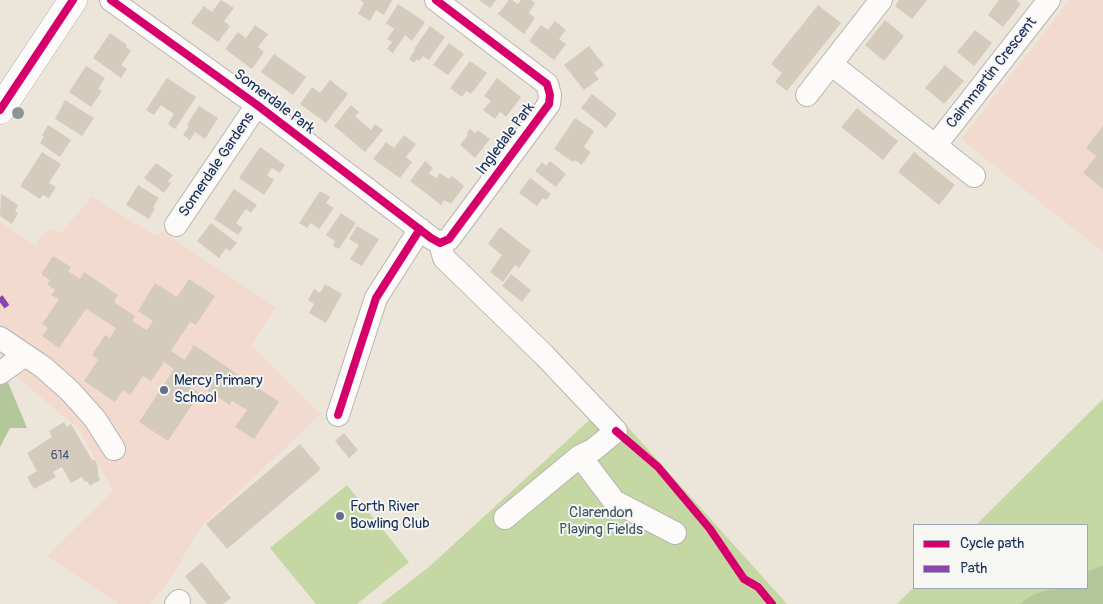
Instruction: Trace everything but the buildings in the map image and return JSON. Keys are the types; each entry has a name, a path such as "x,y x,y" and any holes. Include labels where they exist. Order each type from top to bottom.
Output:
{"highway":[{"path":"0,110 73,0"}],"street":[{"name":"Somerdale Park","path":"111,0 257,105 440,243"},
{"name":"Ingledale Park","path":"436,0 547,84 550,95 549,104 449,239 440,243"},
{"path":"806,95 881,0"},
{"name":"Cairnmartin Crescent","path":"936,146 1049,0"},
{"path":"831,64 974,176"},
{"name":"Somerdale Gardens","path":"176,225 257,105"},
{"path":"338,415 376,298 420,229"},
{"path":"440,243 444,258 545,356 616,431 593,450 580,456 505,518"},
{"path":"0,338 43,367 70,391 95,418 114,449"},
{"path":"0,373 24,354"},
{"path":"580,456 614,502 675,533"}],"shaded area":[{"path":"1070,0 1103,0 1103,252 961,139"},
{"name":"Mercy Primary School","path":"92,196 155,236 162,231 276,307 252,345 321,414 201,527 169,581 150,604 119,604 47,556 113,491 79,429 0,363 0,222 35,245 50,228 60,234"}],"green space":[{"path":"0,378 7,380 27,428 10,428 0,447"},
{"path":"1103,399 1103,604 897,604 913,588 1088,589 1088,524 977,524"},
{"name":"Clarendon Playing Fields","path":"607,404 787,604 381,604 430,566"},
{"name":"Forth River Bowling Club","path":"347,485 409,562 357,604 316,604 270,548"},
{"path":"1103,565 1103,604 1020,604 1036,594 1052,589 1088,589 1088,572"}],"marked path":[{"path":"0,297 7,307"}],"cycle path":[{"path":"0,110 73,0"},
{"path":"111,0 257,105 440,243 449,239 549,104 550,95 547,84 436,0"},
{"path":"338,415 376,298 420,229"},
{"path":"616,431 658,467 710,529 744,579 758,587 772,604"}],"place":[{"name":"Mercy Primary School","path":"164,390"},
{"name":"Forth River Bowling Club","path":"340,516"}]}
